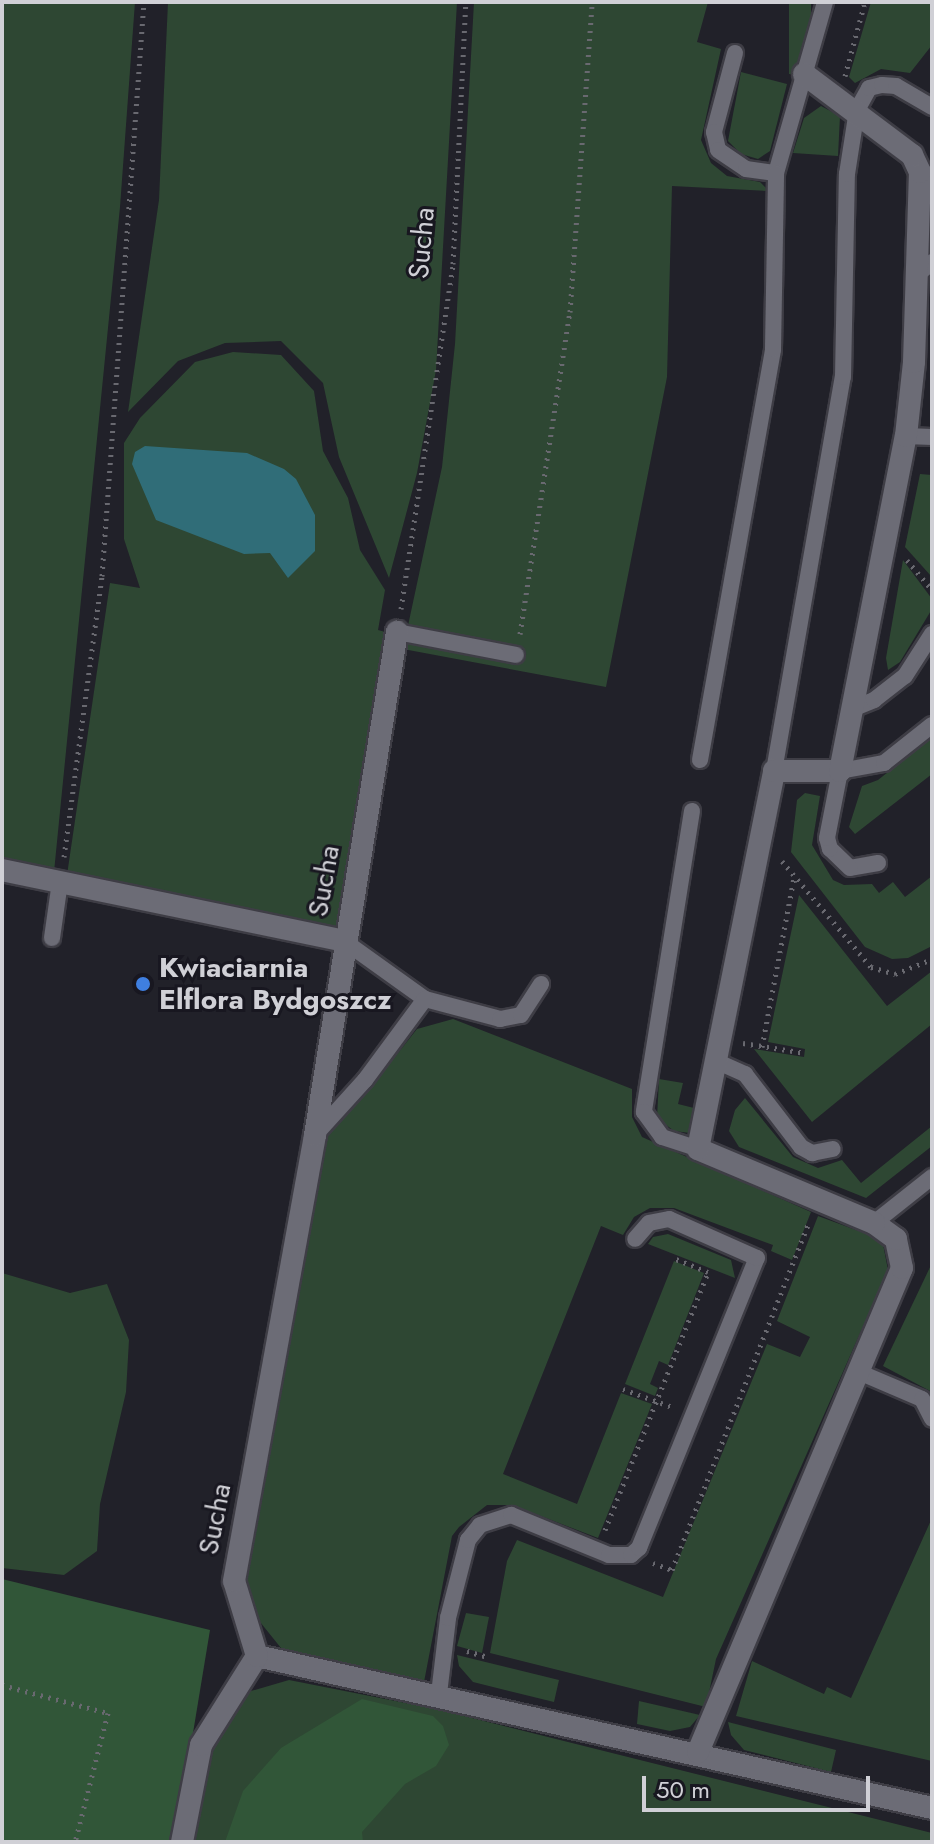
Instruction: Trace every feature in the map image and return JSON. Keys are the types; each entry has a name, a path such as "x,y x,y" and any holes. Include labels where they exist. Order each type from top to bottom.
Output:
{"street":[{"path":"698,1752 861,1373 902,1268 896,1239 874,1223 698,1149 718,1062 774,771 840,771 906,436 926,267 920,172 912,155 857,110 804,74"},
{"name":"Sucha","path":"257,1656 234,1581 315,1135 344,941 397,632"},
{"path":"2,870 344,941"},
{"path":"182,1842 201,1745 257,1656 698,1752 932,1808"}],"lane":[{"path":"700,760 773,349 776,173 825,2"},
{"path":"735,53 714,132 718,150 746,169 776,173"},
{"path":"774,771 843,377 847,174 857,110 869,88 882,85 896,86 932,107"},
{"path":"906,436 932,437"},
{"path":"397,632 516,655"},
{"path":"852,709 874,700 905,676 932,634"},
{"path":"878,863 850,868 830,849 827,838 840,771 884,763 932,725"},
{"path":"692,811 644,1112 662,1137 698,1149"},
{"path":"52,938 60,882"},
{"path":"344,941 425,999 500,1019 521,1015 541,984"},
{"path":"315,1135 365,1080 425,999"},
{"path":"718,1062 745,1074 801,1147 812,1153 833,1149"},
{"path":"874,1223 932,1177"},
{"path":"439,1694 448,1618 468,1540 480,1525 511,1515 597,1550 631,1555 639,1548 757,1258 669,1219 649,1223 635,1239"},
{"path":"861,1373 922,1399 931,1425"}],"path":[{"path":"60,882 102,576 144,2"},
{"name":"Sucha","path":"397,632 453,264 466,2"},
{"path":"516,655 570,312 592,2"},
{"path":"900,551 932,590"},
{"path":"762,1047 794,876"},
{"path":"753,1084 765,1073 742,1043 805,1053"},
{"path":"631,1555 672,1570 818,1199"},
{"path":"597,1550 708,1272 675,1259"},
{"path":"2,1685 108,1713 75,1842"}],"green space":[{"path":"2,2 135,2 120,207 54,872 2,861"},
{"path":"168,2 457,2 436,370 417,473 389,578 339,457 323,383 281,341 225,343 178,361 128,412 159,200"},
{"path":"474,2 708,2 697,42 721,49 701,140 711,163 727,176 760,182 769,191 672,186 667,377 606,687 403,649 442,467 455,344"},
{"path":"789,2 811,2 811,74 789,74"},
{"path":"871,2 932,2 932,45 910,73 881,69 855,83 849,77"},
{"path":"741,72 787,84 770,151 758,159 741,154 728,141"},
{"path":"821,106 840,116 838,156 793,153 804,118"},
{"path":"233,352 281,355 314,391 323,451 348,498 360,550 385,590 378,630 389,633 337,933 67,875 110,583 140,588 124,539 124,443 140,418 195,362"},
{"path":"920,474 932,475 931,576 905,547"},
{"path":"903,560 932,599 932,609 900,662 888,670 886,658"},
{"path":"932,737 932,774 855,834 849,827 862,786 878,780"},
{"path":"805,793 820,796 812,845 833,880 844,885 872,884 879,893 893,882 905,897 932,876 932,946 908,958 892,959 865,947 791,852 797,800"},
{"path":"799,895 887,1006 932,971 932,1024 812,1122 754,1049 804,1057 805,1049 768,1042"},
{"path":"453,1019 632,1089 632,1117 642,1137 811,1212 792,1260 771,1251 773,1245 674,1208 650,1208 634,1217 623,1235 601,1226 503,1474 577,1504 621,1393 652,1404 598,1538 512,1505 487,1505 459,1527 452,1536 424,1682 281,1648 256,1617 243,1579 323,1133 375,1082 417,1029"},
{"path":"659,1079 683,1083 678,1104 698,1109 690,1133 674,1131 657,1118"},
{"path":"745,1098 793,1157 818,1168 842,1160 861,1183 932,1126 932,1146 866,1198 739,1147 729,1131 735,1110"},
{"path":"818,1216 875,1237 883,1244 888,1270 716,1659 706,1707 490,1653 507,1561 517,1540 663,1597 767,1344 800,1357 810,1337 777,1321"},
{"path":"668,1234 731,1260 735,1278 648,1244 653,1237"},
{"path":"674,1261 704,1273 668,1365 659,1361 650,1384 658,1388 655,1396 625,1384"},
{"path":"932,1263 932,1392 883,1366"},
{"path":"2,1273 70,1293 107,1284 129,1340 126,1392 100,1504 97,1551 64,1575 2,1568"},
{"path":"932,1518 932,1761 736,1716 752,1661 824,1694 827,1687 851,1698"},
{"path":"2,1579 210,1630 175,1842 2,1842"},
{"path":"466,1613 489,1617 482,1653 457,1646"},
{"path":"457,1655 559,1680 554,1702 473,1682 459,1666"},
{"path":"289,1680 436,1709 932,1833 932,1842 192,1842 206,1764 217,1732 251,1691"},
{"path":"362,1699 433,1716 443,1726 449,1745 436,1766 405,1784 362,1832 363,1842 225,1842 243,1791 281,1748"},
{"path":"639,1701 700,1715 690,1727 670,1731 637,1724"},
{"path":"728,1722 836,1750 831,1772 744,1750 731,1735"}],"water":[{"path":"145,446 247,453 284,469 296,479 315,515 315,551 288,578 270,553 244,554 156,520 132,464 135,452"}],"place":[{"name":"Kwiaciarnia Elflora Bydgoszcz","path":"143,984"}]}
